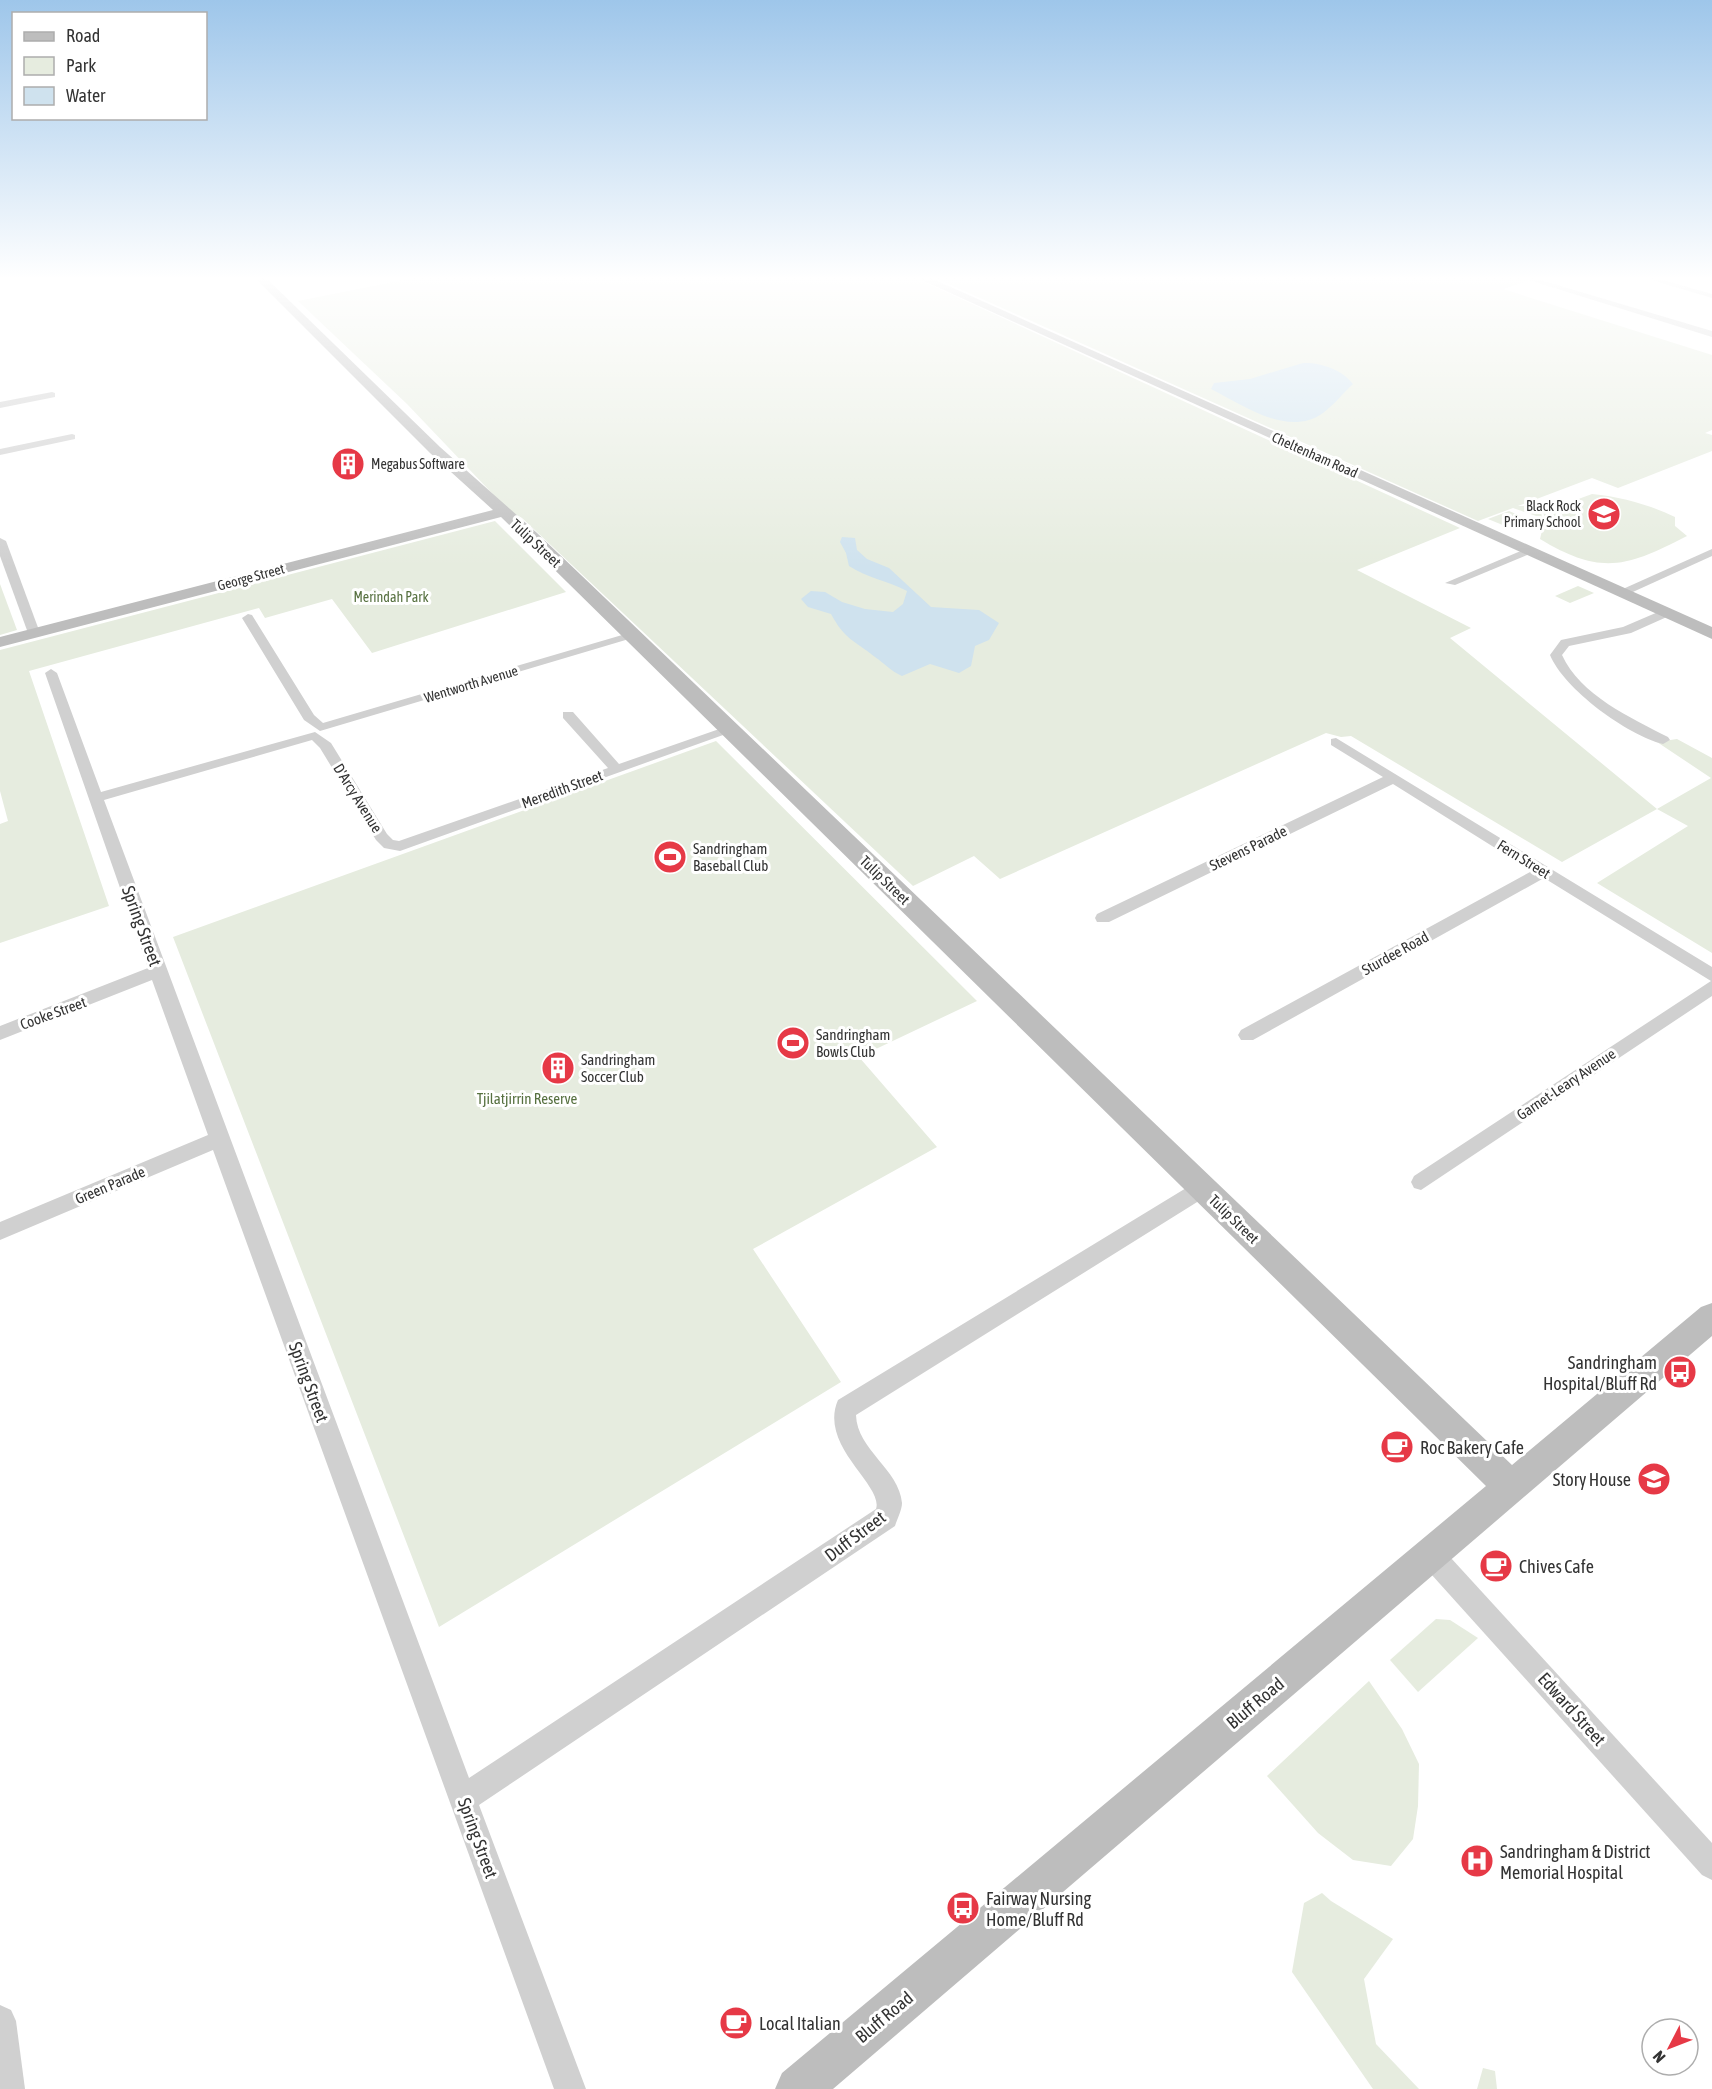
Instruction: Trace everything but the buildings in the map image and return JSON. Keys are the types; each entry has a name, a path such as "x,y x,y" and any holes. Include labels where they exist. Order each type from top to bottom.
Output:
{"street":[{"name":"Tulip Street","path":"359,373 632,634 1511,1487"},
{"name":"Cheltenham Road","path":"1134,373 1712,634"},
{"path":"0,405 52,395"},
{"path":"0,452 72,437"},
{"name":"George Street","path":"0,642 502,512"},
{"path":"0,541 34,633"},
{"path":"1451,583 1528,551"},
{"path":"1620,593 1712,552"},
{"path":"1663,740 1608,709 1565,674 1558,665 1556,655 1565,644 1627,630 1665,613"},
{"name":"D'Arcy Avenue","path":"248,618 381,837 394,846"},
{"name":"Wentworth Avenue","path":"96,800 632,634"},
{"name":"Spring Street","path":"51,674 219,1139 570,2089"},
{"path":"568,715 617,770"},
{"name":"Meredith Street","path":"394,846 408,844 730,730"},
{"name":"Fern Street","path":"1336,742 1712,975"},
{"name":"Stevens Parade","path":"1103,918 1393,778"},
{"name":"Sturdee Road","path":"1247,1035 1544,871"},
{"name":"Cooke Street","path":"0,1033 159,974"},
{"name":"Garnet-Leary Avenue","path":"1421,1182 1712,987"},
{"name":"Green Parade","path":"0,1231 219,1139"},
{"name":"Duff Street","path":"463,1799 886,1517 890,1504 886,1492 845,1428 843,1413 846,1408 1203,1188"},
{"name":"Bluff Road","path":"798,2089 1712,1317"},
{"name":"Edward Street","path":"1431,1555 1712,1865"},
{"path":"0,2021 9,2089"}],"green space":[{"path":"375,373 1123,373 1460,528 1357,570 1471,628 1450,638 1657,809 1562,862 1351,736 1341,737 1326,733 1000,879 974,856 913,886 522,518 508,510"},
{"path":"1149,373 1712,373 1712,430 1705,433 1712,435 1712,451 1618,488 1592,478 1518,506 1529,506 1541,511 1542,518 1513,508 1478,521"},
{"path":"1592,494 1625,499 1675,517 1675,526 1687,536 1647,555 1614,563 1580,558 1561,551 1540,539 1545,518 1543,512"},
{"path":"1509,511 1542,525 1539,529 1510,528 1488,519"},
{"name":"Merindah Park","path":"495,521 566,592 372,653 332,599 265,618 259,608 29,671 109,906 0,943 0,824 8,821 0,791 0,650"},
{"path":"0,584 17,630 0,635"},
{"path":"1578,586 1594,593 1570,603 1555,596"},
{"path":"1677,739 1712,758 1712,953 1597,883 1688,826 1657,809 1711,778 1657,742"},
{"name":"Tjilatjirrin Reserve","path":"716,741 977,1001 859,1057 937,1147 753,1249 841,1382 439,1627 173,937"},
{"path":"1436,1619 1450,1620 1478,1638 1418,1692 1390,1660"},
{"path":"1369,1681 1402,1729 1419,1764 1418,1806 1413,1839 1391,1866 1353,1860 1318,1833 1267,1776"},
{"path":"1322,1893 1331,1901 1393,1939 1364,1979 1376,2044 1419,2089 1373,2089 1292,1972 1304,1903"},
{"path":"1483,2068 1495,2071 1497,2089 1477,2089"}],"water":[{"path":"1268,373 1340,373 1353,384 1323,413 1309,420 1295,422 1281,421 1266,416 1211,389 1214,383 1250,379"},
{"path":"842,537 855,538 857,550 867,559 889,568 931,607 979,610 999,623 989,640 975,646 971,666 959,673 930,664 902,676 850,639 831,614 808,607 801,599 811,591 825,592 842,602 865,609 893,612 903,604 907,591 863,574 849,566 840,542"}],"place":[{"name":"Megabus Software","path":"348,464"},
{"name":"Black Rock Primary School","path":"1604,514"},
{"name":"Sandringham Baseball Club","path":"670,857"},
{"name":"Sandringham Bowls Club","path":"793,1043"},
{"name":"Sandringham Soccer Club","path":"558,1068"},
{"name":"Sandringham Hospital/Bluff Rd","path":"1680,1372"},
{"name":"Roc Bakery Cafe","path":"1397,1447"},
{"name":"Story House","path":"1654,1479"},
{"name":"Chives Cafe","path":"1496,1566"},
{"name":"Sandringham & District Memorial Hospital","path":"1477,1861"},
{"name":"Fairway Nursing Home/Bluff Rd","path":"963,1908"},
{"name":"Local Italian","path":"736,2023"}]}
